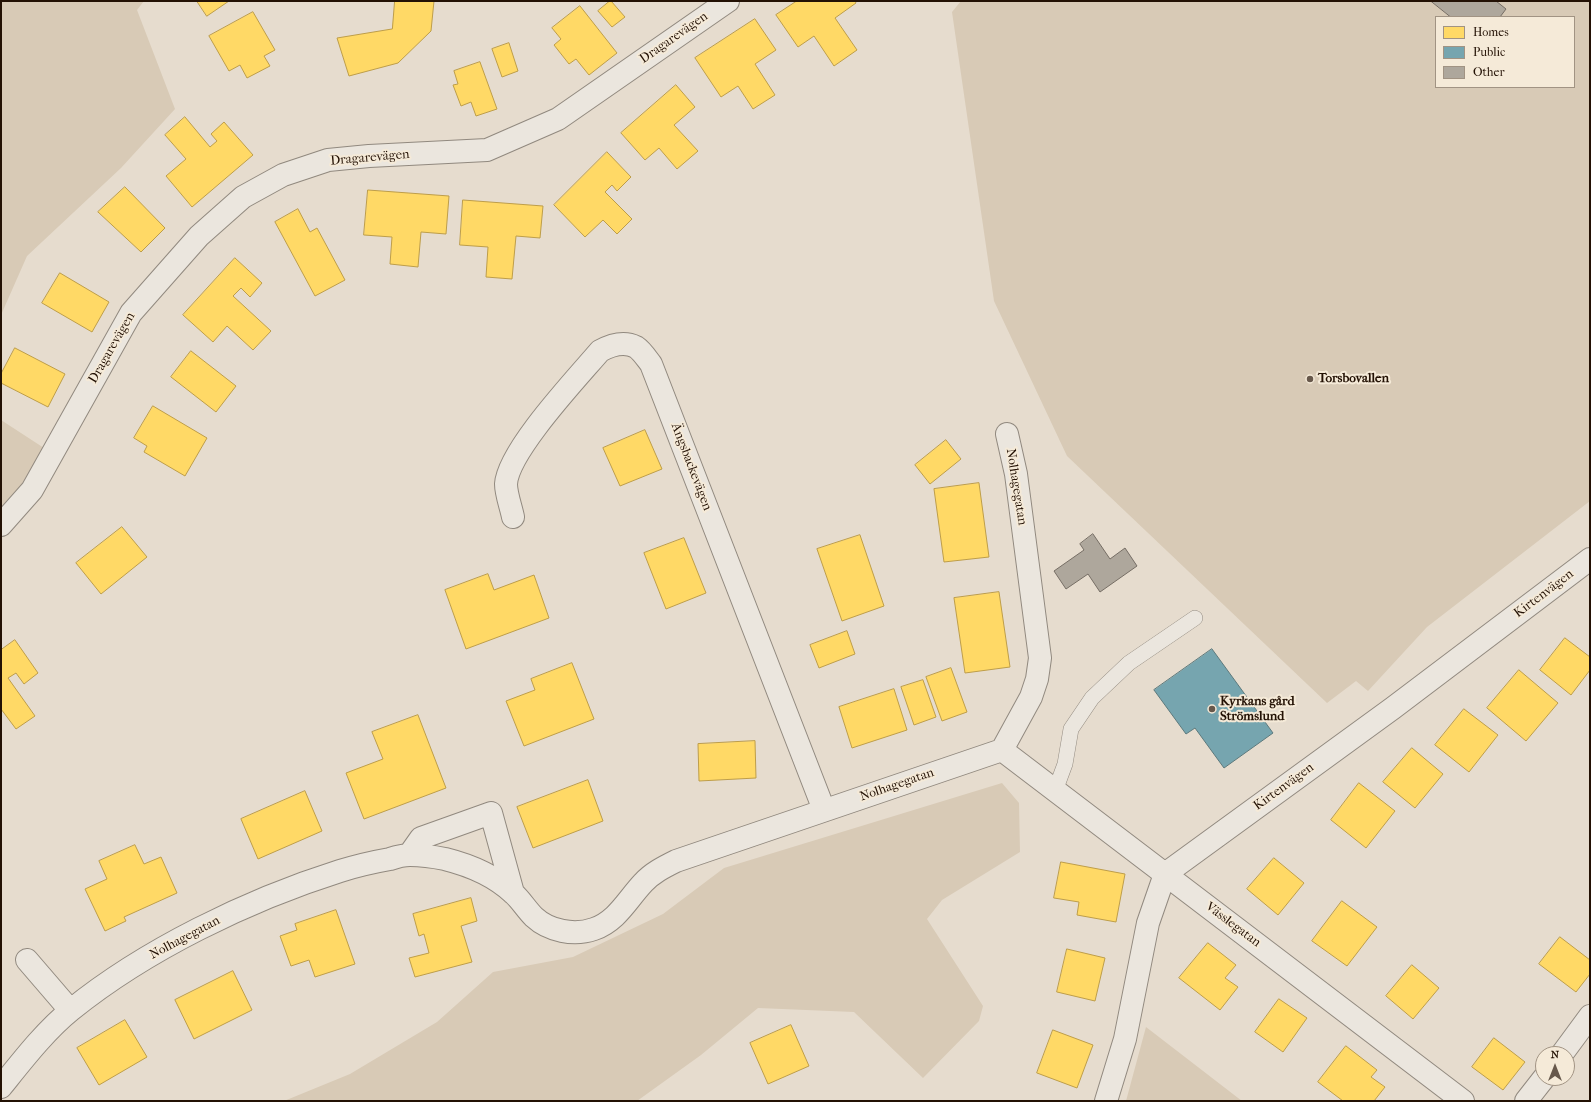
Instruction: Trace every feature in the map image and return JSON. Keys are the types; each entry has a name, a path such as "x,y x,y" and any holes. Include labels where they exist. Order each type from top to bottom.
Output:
{"street":[{"name":"Dragarevägen","path":"1,525 32,490 131,313 198,236 243,197 283,175 328,160 369,156 487,150 558,119 728,1"},
{"name":"Ängsbackevägen","path":"513,517 506,484 509,470 522,447 600,351 611,345 622,344 637,348 651,364 824,810"},
{"name":"Nolhagegatan","path":"1,1087 32,1049 70,1010 125,971 166,947 261,900 311,880 362,864 409,855 445,859 492,877 513,893 535,918 550,928 570,932 594,929 611,920 622,910 643,883 658,870 676,861 1002,750 1031,697 1037,679 1040,658 1016,474 1007,434"},
{"name":"Kirtenvägen","path":"1166,874 1393,708 1590,559"},
{"name":"Vässlegatan","path":"1002,750 1463,1101"},
{"name":"Nolhagegatan","path":"409,855 421,838 491,813 513,893"},
{"path":"1106,1101 1125,1039 1148,923 1166,874"},
{"path":"27,960 70,1010"},
{"path":"1568,1046 1590,1016"},
{"path":"1526,1101 1538,1086"}],"lane":[{"path":"1055,791 1065,764 1071,729 1092,698 1129,663 1195,618"}],"shaded area":[{"path":"1,1 144,1 137,10 175,109 121,168 27,256 1,315"},
{"name":"Torsbovallen","path":"961,1 1590,1 1590,501 1427,627 1368,691 1356,681 1327,703 1067,456 994,301 952,12"},
{"path":"1,420 44,448 18,494 1,512"},
{"path":"1002,783 1019,803 1020,852 942,900 927,919 983,1006 979,1021 923,1078 854,1012 758,1008 701,1055 637,1101 284,1101 350,1074 437,1022 493,972 573,957 663,914 724,868"},
{"path":"1146,1027 1242,1101 1126,1101"}],"building: Homes":[{"path":"197,1 229,1 207,16"},
{"path":"395,1 434,1 431,31 398,63 349,76 337,38 392,29"},
{"path":"610,1 625,17 612,27 598,11"},
{"path":"797,1 855,1 856,3 835,18 857,50 834,66 814,36 798,47 776,15"},
{"path":"580,6 617,53 589,75 576,59 569,64 554,45 561,39 552,28"},
{"path":"253,12 275,50 264,56 270,66 247,78 240,65 229,71 209,36"},
{"path":"755,19 776,50 755,64 775,95 753,109 738,86 721,97 695,58"},
{"path":"509,43 518,71 502,77 492,49"},
{"path":"480,62 497,109 476,116 471,102 461,106 453,85 458,84 454,71"},
{"path":"676,85 695,107 674,125 698,151 677,169 659,148 645,160 621,133"},
{"path":"185,117 210,147 217,141 211,134 224,122 253,155 192,207 166,176 186,159 165,135"},
{"path":"607,152 631,177 617,191 612,185 605,192 632,219 617,234 603,220 585,237 554,205"},
{"path":"125,187 165,228 141,252 98,212"},
{"path":"368,190 449,196 446,234 421,232 418,267 390,264 392,237 364,235"},
{"path":"463,200 543,206 540,238 516,236 512,279 486,277 488,247 460,245"},
{"path":"298,209 310,232 317,228 345,280 315,296 275,222"},
{"path":"235,258 262,283 250,297 241,288 233,296 271,331 253,350 227,326 213,342 183,315"},
{"path":"60,273 109,302 92,332 42,303"},
{"path":"15,348 65,374 48,407 1,383 1,374"},
{"path":"191,351 236,386 216,412 171,377"},
{"path":"153,406 207,438 185,476 144,452 147,446 134,438"},
{"path":"645,430 662,469 620,486 603,448"},
{"path":"946,440 961,459 930,484 915,465"},
{"path":"979,483 989,557 944,562 934,489"},
{"path":"122,527 147,557 101,594 76,563"},
{"path":"860,535 884,606 842,621 817,549"},
{"path":"684,538 706,593 666,609 644,553"},
{"path":"488,574 494,590 534,575 549,618 466,649 445,590"},
{"path":"999,592 1010,667 965,673 954,598"},
{"path":"847,631 855,654 819,668 810,645"},
{"path":"1565,638 1590,657 1590,670 1571,695 1540,670"},
{"path":"15,640 38,673 24,684 16,673 8,678 35,716 16,729 1,709 1,650"},
{"path":"572,663 594,719 524,746 506,701 535,690 531,679"},
{"path":"951,668 967,712 942,721 926,677"},
{"path":"1519,670 1558,703 1526,741 1487,708"},
{"path":"923,680 936,717 914,725 901,687"},
{"path":"894,689 907,730 852,748 839,707"},
{"path":"1464,709 1498,735 1469,772 1435,745"},
{"path":"418,715 446,788 364,819 346,773 383,759 372,732"},
{"path":"755,741 756,778 699,781 698,744"},
{"path":"1412,748 1443,774 1415,808 1383,782"},
{"path":"588,780 603,821 533,848 517,807"},
{"path":"1359,783 1395,811 1366,848 1331,820"},
{"path":"305,791 322,831 258,859 241,819"},
{"path":"135,845 144,864 161,857 177,893 124,917 126,921 105,931 85,889 107,879 99,861"},
{"path":"1274,858 1304,883 1278,915 1247,889"},
{"path":"1061,862 1125,874 1116,922 1077,915 1079,902 1054,898"},
{"path":"471,898 477,921 461,926 472,962 415,977 409,958 429,953 424,934 419,936 413,914"},
{"path":"1342,901 1377,927 1347,966 1312,941"},
{"path":"336,910 355,964 315,977 309,960 291,966 280,936 297,930 295,924"},
{"path":"1560,937 1590,960 1590,974 1576,992 1539,964"},
{"path":"1208,943 1236,965 1225,978 1238,987 1220,1010 1179,978"},
{"path":"1067,949 1105,958 1095,1001 1057,992"},
{"path":"1412,965 1439,988 1413,1019 1386,996"},
{"path":"233,971 252,1010 194,1039 175,1000"},
{"path":"1279,999 1307,1018 1283,1052 1255,1032"},
{"path":"125,1020 147,1057 99,1085 77,1048"},
{"path":"791,1025 809,1066 768,1084 750,1043"},
{"path":"1053,1030 1093,1045 1077,1088 1037,1073"},
{"path":"1494,1038 1525,1062 1503,1090 1472,1067"},
{"path":"1346,1046 1377,1070 1371,1077 1385,1087 1374,1101 1343,1101 1318,1082"}],"building: Public":[{"name":"Kyrkans gård Strömslund","path":"1212,649 1273,733 1224,768 1195,728 1186,734 1154,690"}],"building: Other":[{"path":"1431,1 1496,1 1506,9 1501,16 1450,16"},
{"path":"1093,534 1110,559 1125,548 1137,566 1100,592 1088,574 1066,589 1054,571 1084,550 1080,544"}],"place":[{"name":"Torsbovallen","path":"1310,379"},
{"name":"Kyrkans gård Strömslund","path":"1212,709"}]}
